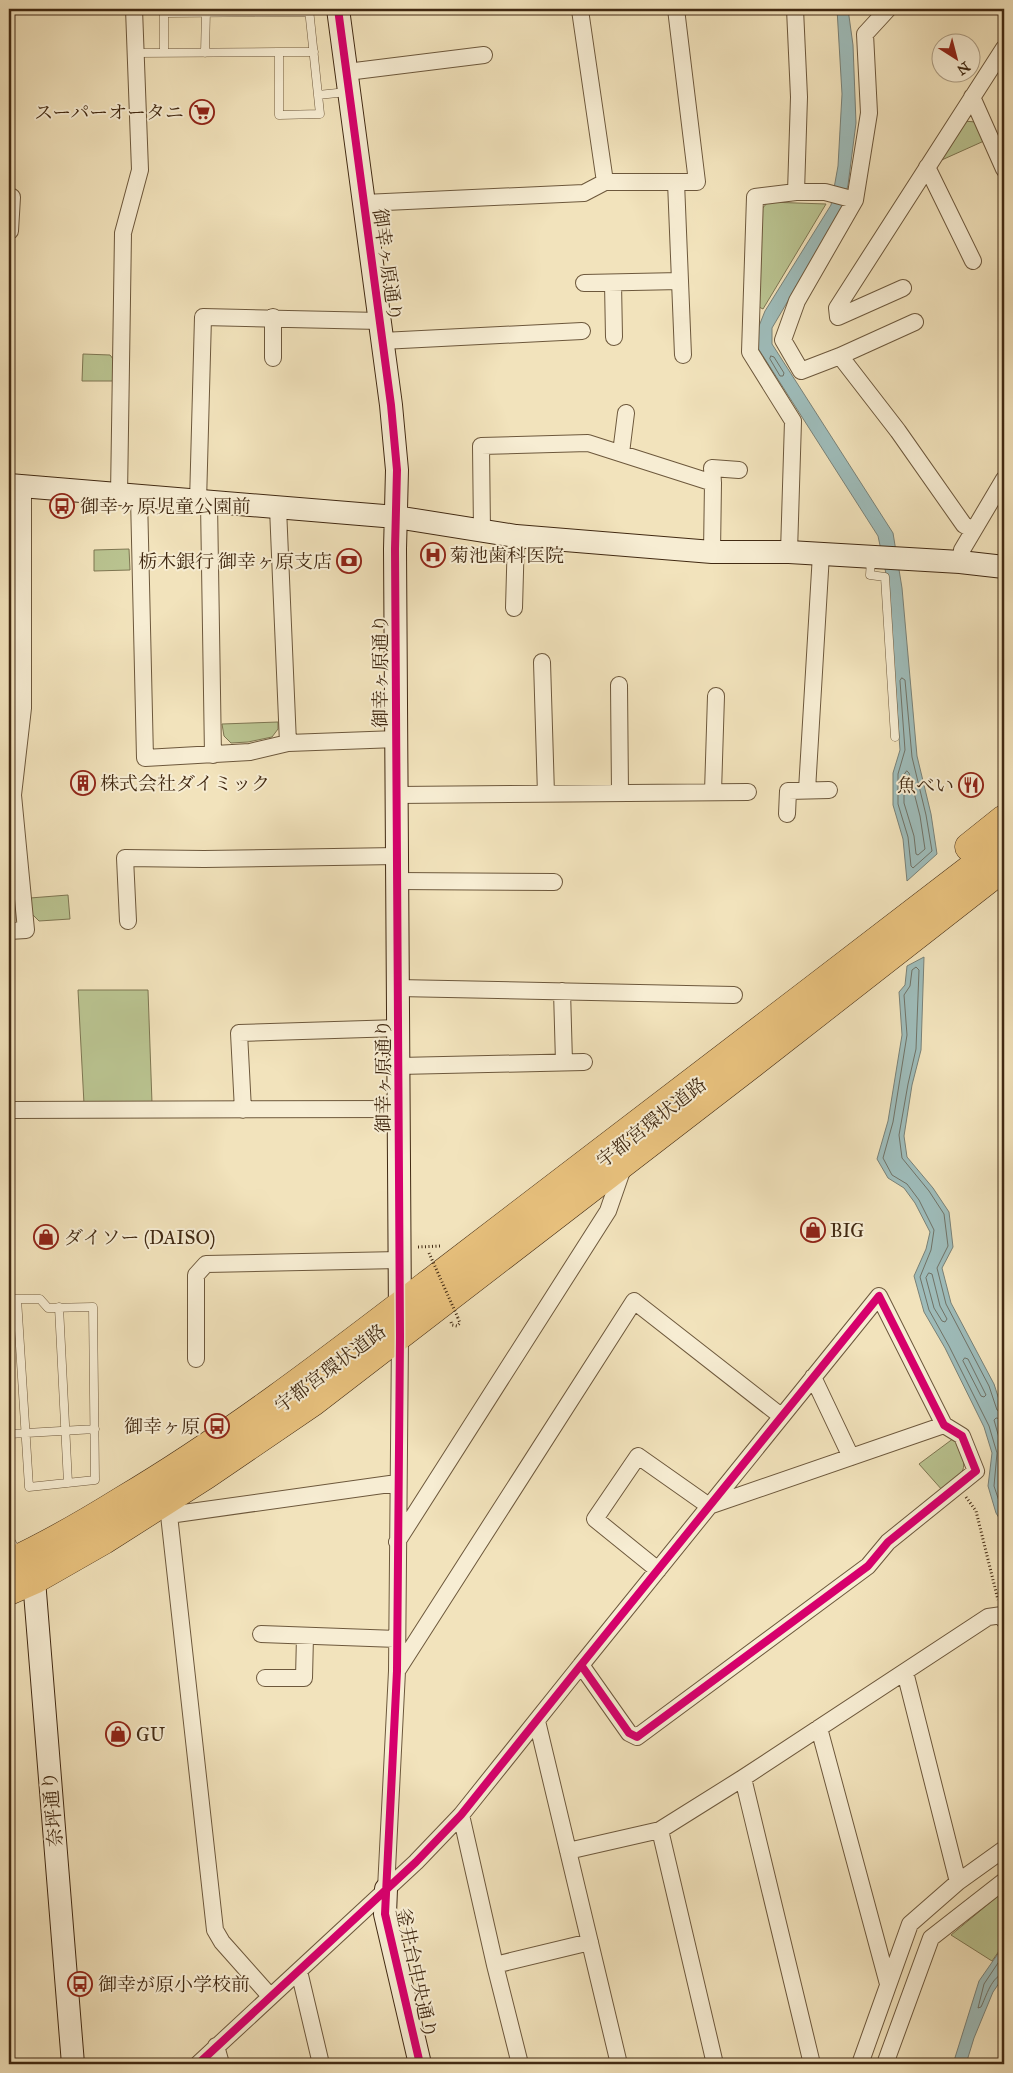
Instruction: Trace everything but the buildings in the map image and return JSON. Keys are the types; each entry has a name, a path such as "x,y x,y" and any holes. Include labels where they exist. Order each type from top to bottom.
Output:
{"highway":[{"path":"744,1056 939,872 1004,819"},
{"name":"宇都宮環状道路","path":"18,1560 165,1510 400,1337 624,1162 744,1056 1004,843"},
{"name":"宇都宮環状道路","path":"9,1591 18,1560 94,1518 196,1455 298,1383 399,1307 1004,867"},
{"path":"744,1056 1004,884"}],"street":[{"path":"134,9 140,170 123,233 129,496 145,758 250,752 288,744 397,739"},
{"name":"御幸ヶ原通り","path":"338,9 391,404 397,470 398,988 400,1110 407,1254 399,1307 400,1337"},
{"path":"364,203 584,193 604,182 697,182 676,9"},
{"path":"795,9 799,97 796,192"},
{"path":"888,9 865,34 869,113 855,200 797,301 783,340 801,371 840,356 915,322"},
{"path":"580,10 604,182"},
{"path":"904,288 838,317 837,308 1004,48"},
{"path":"348,82 484,54"},
{"path":"972,97 1004,169"},
{"path":"927,167 973,261"},
{"path":"676,182 683,355"},
{"path":"789,552 793,421 750,352 755,197 796,192 825,192 855,200"},
{"path":"9,231 12,197"},
{"path":"584,283 680,281"},
{"path":"613,283 614,337"},
{"path":"213,754 203,502 203,317 273,317 381,331 582,331"},
{"path":"273,317 273,358"},
{"path":"840,356 898,431 964,525 973,530"},
{"path":"621,453 626,413"},
{"path":"482,531 481,446 588,443 713,483"},
{"path":"712,552 712,468 739,470"},
{"path":"960,562 962,550 1004,479"},
{"path":"9,931 26,930 13,796 23,708 16,486 396,517 516,536 712,552 789,552 960,562 1004,567"},
{"path":"278,508 288,744"},
{"path":"514,608 516,536"},
{"path":"807,790 821,554"},
{"path":"542,662 546,794"},
{"path":"619,685 620,793"},
{"path":"713,792 716,696"},
{"path":"787,814 788,790 829,790"},
{"path":"397,795 748,792"},
{"path":"128,921 125,858 204,859 397,856"},
{"path":"397,881 554,882"},
{"path":"398,988 734,995"},
{"path":"562,992 564,1062"},
{"path":"242,1110 239,1033 399,1028"},
{"path":"399,1066 584,1062"},
{"path":"9,1110 400,1110"},
{"path":"397,1542 608,1211 624,1162"},
{"path":"196,1360 196,1275 206,1264 407,1254"},
{"path":"198,2064 416,1862 461,1815 537,1721 581,1665 812,1377 879,1296 944,1425 962,1436 976,1471 888,1542 868,1566 638,1737 629,1733 581,1665"},
{"path":"397,1671 634,1301 781,1416"},
{"path":"386,1889 397,1671 397,1483 400,1337"},
{"path":"812,1377 851,1457"},
{"path":"709,1506 944,1425"},
{"path":"658,1570 595,1519 638,1456 709,1506"},
{"path":"270,1996 222,1942 215,1930 165,1510 397,1483"},
{"name":"奈坪通り","path":"18,1560 73,2064"},
{"path":"568,1851 660,1830 988,1617 1004,1617"},
{"path":"261,1634 397,1639"},
{"path":"265,1678 304,1678 305,1636"},
{"path":"905,1672 958,1882"},
{"path":"537,1721 619,2064"},
{"path":"819,1728 888,1984"},
{"path":"742,1778 812,2064"},
{"path":"461,1815 495,1966 520,2064"},
{"path":"660,1830 715,2064"},
{"path":"977,1869 1004,1837"},
{"path":"860,2064 910,1924 958,1882 1004,1850"},
{"path":"885,2064 931,1938 1004,1881"},
{"name":"釜井台中央通り","path":"386,1889 385,1914 420,2064"},
{"path":"495,1966 590,1942"},
{"path":"299,1971 320,2064"},
{"path":"216,2046 221,2064"}],"lane":[{"path":"164,53 164,11 310,10 320,114 279,115 279,52"},
{"path":"206,11 206,53"},
{"path":"136,54 314,52"},
{"path":"318,95 348,82"},
{"path":"875,558 870,575 885,577 895,737"},
{"path":"9,1299 18,1299 40,1299 48,1308 93,1307 95,1480 29,1487 18,1299"},
{"path":"59,1307 68,1483"},
{"path":"9,1434 95,1429"}],"path":[{"path":"407,1254 444,1246 443,1252"},
{"path":"436,1252 429,1253 458,1318"},
{"path":"958,1486 976,1511 1004,1617"}],"green space":[{"path":"963,121 976,122 984,141 935,163"},
{"path":"768,202 826,204 763,309 757,306 760,211"},
{"path":"83,354 110,355 114,360 114,381 82,381"},
{"path":"129,549 130,570 94,571 94,550"},
{"path":"278,722 278,729 272,737 231,743 224,736 222,724"},
{"path":"68,895 70,919 39,921 30,912 30,898"},
{"path":"78,990 148,990 152,1103 84,1104"},
{"path":"954,1438 964,1462 964,1468 958,1477 943,1491 919,1464"},
{"path":"1004,1891 1004,1944 992,1961 951,1935"}],"water":[{"path":"837,9 848,9 853,45 856,123 848,185 841,211 772,328 772,344 893,533 902,588 917,756 931,814 937,854 907,881 903,839 893,805 893,773 900,750 888,583 878,536 756,345 757,331 765,311 831,205 838,166 842,94"},
{"path":"924,957 921,1050 912,1085 904,1136 907,1157 933,1188 949,1212 953,1247 942,1268 951,1303 994,1384 1004,1415 1004,1526 996,1513 988,1486 992,1453 984,1427 945,1348 924,1312 914,1276 926,1249 930,1232 915,1203 904,1188 888,1178 877,1159 888,1121 902,1035 899,992 905,985 907,966"},
{"path":"1004,1945 1004,1976 993,1992 974,2038 966,2064 953,2064 979,1981"}],"cycle path":[{"path":"338,9 391,405 397,470 395,549 400,1337 397,1671 385,1914 420,2064"},
{"path":"198,2064 416,1862 461,1815 581,1665 629,1733 637,1737 868,1566 888,1542 976,1471 962,1436 944,1425 879,1296 581,1665"}],"place":[{"name":"スーパーオータニ","path":"202,112"},
{"name":"御幸ヶ原児童公園前","path":"62,506"},
{"name":"菊池歯科医院","path":"433,555"},
{"name":"栃木銀行 御幸ヶ原支店","path":"349,561"},
{"name":"株式会社ダイミック","path":"83,783"},
{"name":"魚べい","path":"971,785"},
{"name":"BIG","path":"813,1230"},
{"name":"ダイソー (DAISO)","path":"46,1237"},
{"name":"御幸ヶ原","path":"217,1426"},
{"name":"GU","path":"118,1734"},
{"name":"御幸が原小学校前","path":"80,1984"}]}
